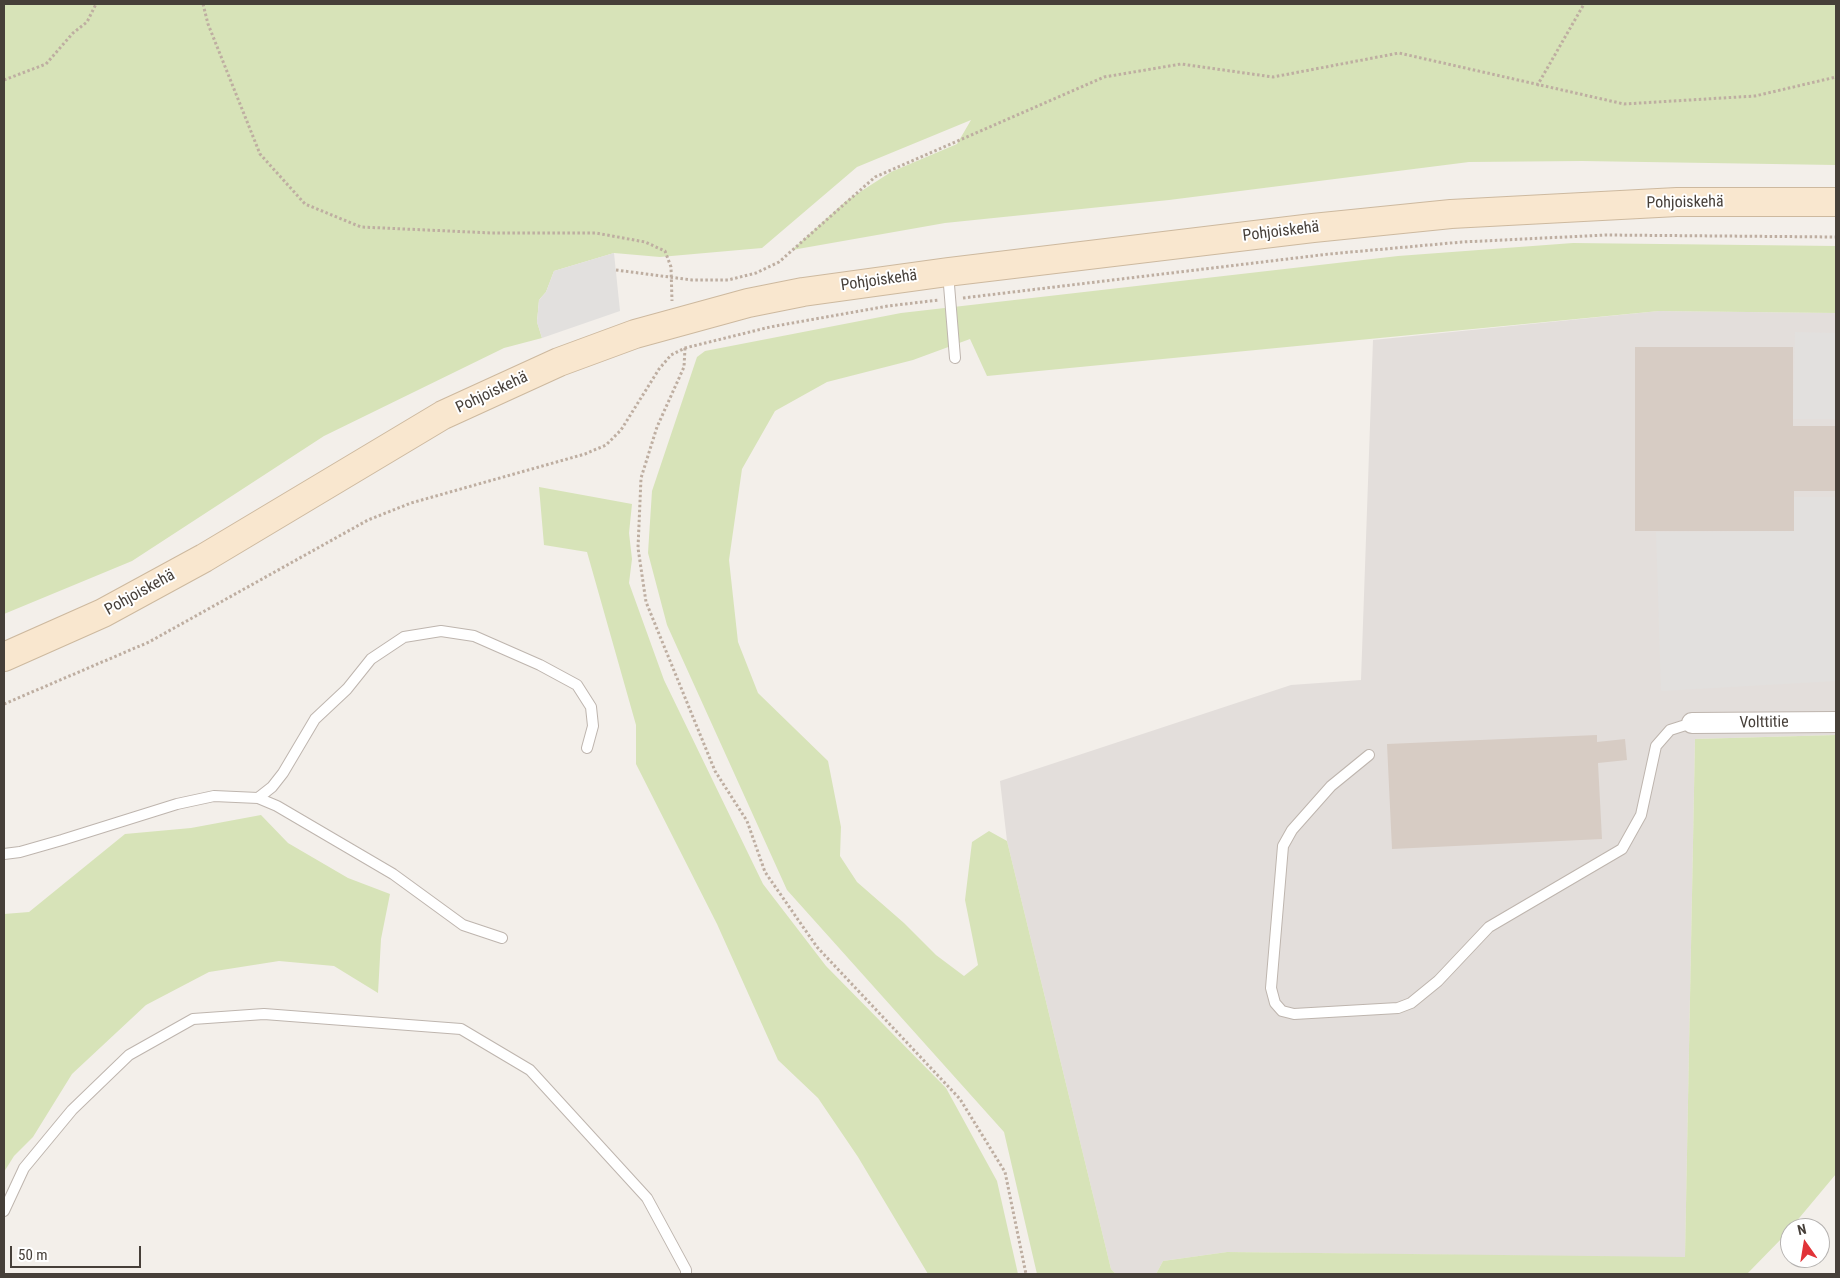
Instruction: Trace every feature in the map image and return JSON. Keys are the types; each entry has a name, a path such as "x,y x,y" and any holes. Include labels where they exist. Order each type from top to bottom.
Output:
{"main road":[{"name":"Pohjoiskehä","path":"4,657 103,613 204,558 443,415 559,362 635,334 748,303 803,292 948,272 1303,229 1451,214 1677,202 1836,202"}],"street":[{"name":"Volttitie","path":"1692,723 1836,722"}],"lane":[{"path":"948,272 955,358"},
{"path":"258,798 272,787 283,773 315,719 347,690 371,659 404,637 442,631 474,636 540,664 577,685 591,707 593,726 587,748"},
{"path":"1368,755 1331,786 1292,830 1283,846 1271,988 1275,1003 1282,1011 1304,1013 1398,1008 1411,1003 1438,982 1489,927 1622,849 1641,815 1656,746 1670,730 1692,723"},
{"path":"4,854 20,852 178,804 214,796 258,798 277,806 393,874 463,925 502,938"},
{"path":"4,1211 24,1168 72,1110 129,1055 193,1019 264,1014 452,1028 461,1029 530,1070 647,1198 686,1270 686,1274"}],"path":[{"path":"4,80 46,64 73,33 88,22 96,4"},
{"path":"203,4 208,24 260,154 305,204 361,227 492,233 596,233 645,242 665,251 673,279"},
{"path":"1537,86 1584,4"},
{"path":"616,270 673,279 728,280 756,273 779,262 875,177 1104,77 1181,64 1273,77 1399,53 1537,86 1624,104 1755,96 1836,77"},
{"path":"4,704 149,642 368,520 411,503 585,454 606,444 621,430 659,369 671,355 685,348 770,327 888,306 1329,254 1462,242 1606,235 1836,237"},
{"path":"685,348 684,366 657,427 641,478 638,548 646,602 715,771 747,821 764,872 818,948 960,1098 1005,1172 1026,1274"}],"shaded area":[{"path":"614,253 620,311 542,338 537,322 539,300 546,292 554,271"},
{"path":"1659,311 1836,313 1836,735 1695,739 1685,1258 1227,1252 1163,1261 1156,1274 1116,1274 1111,1269 1007,841 1000,781 1291,685 1361,680 1373,340"},
{"path":"1795,332 1836,333 1836,419 1793,419"},
{"path":"1794,497 1836,497 1836,681 1661,691 1656,532 1793,531"}],"green space":[{"path":"4,4 1836,4 1836,165 1582,161 1469,162 1169,200 945,223 792,250 846,201 891,172 957,144 971,120 857,167 762,248 660,257 614,253 554,271 546,292 539,300 537,322 542,338 504,348 324,436 132,561 4,614"},
{"path":"1573,243 1836,246 1836,313 1659,311 987,376 970,339 913,360 827,382 775,411 742,469 729,560 738,642 758,693 828,761 841,827 840,856 857,882 904,923 936,955 964,976 978,965 965,900 972,842 989,831 1007,841 1111,1269 1116,1274 1037,1274 1004,1132 787,890 667,625 648,553 652,491 697,357 705,351 901,313 1398,256"},
{"path":"539,487 632,504 629,533 632,559 629,583 664,680 763,884 826,966 946,1088 997,1181 1018,1274 928,1274 858,1157 818,1098 778,1060 717,924 636,764 636,725 587,552 544,545"},
{"path":"1836,735 1836,1174 1799,1218 1780,1218 1780,1240 1747,1274 1156,1274 1163,1261 1227,1252 1685,1257 1695,739"},
{"path":"261,815 288,843 348,878 390,894 381,939 378,993 334,966 279,961 209,972 146,1005 72,1074 33,1137 14,1156 4,1172 4,914 29,912 125,834 191,828"}],"building":[{"path":"1635,347 1793,347 1793,426 1836,426 1836,491 1794,491 1794,531 1635,531"},
{"path":"1597,735 1597,742 1625,739 1627,760 1598,763 1602,839 1392,849 1387,744"}]}
